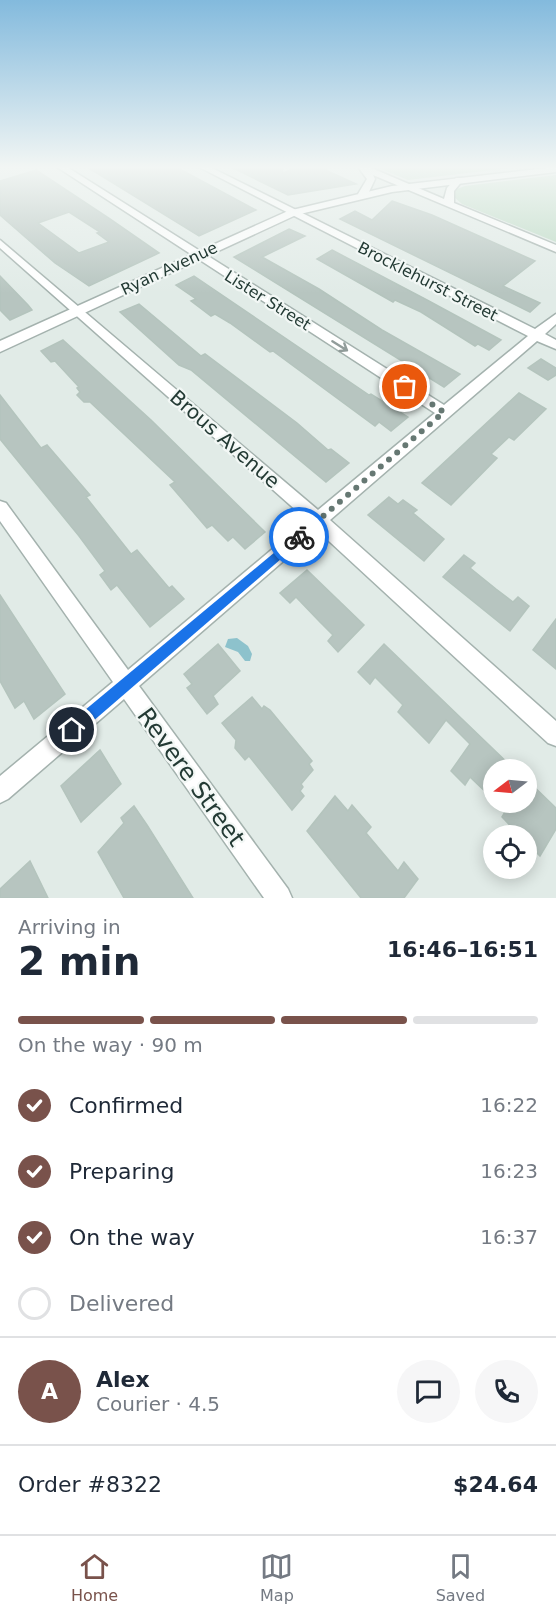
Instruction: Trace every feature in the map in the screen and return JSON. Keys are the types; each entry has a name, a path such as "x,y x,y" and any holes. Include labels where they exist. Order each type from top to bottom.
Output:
{"street":[{"name":"Lister Street","path":"126,209 444,412"},
{"name":"Brocklehurst Street","path":"284,209 556,345"},
{"name":"Ryan Avenue","path":"0,347 197,255 292,213 307,209"},
{"path":"459,209 556,249"},
{"name":"Brous Avenue","path":"0,243 318,520 556,735"},
{"path":"0,791 556,318"},
{"name":"Revere Street","path":"0,508 279,898"}],"green space":[{"path":"474,209 556,209 556,242"}],"water":[{"path":"237,638 248,646 252,654 250,661 245,661 238,652 225,647 228,639"}],"building":[{"path":"0,209 95,209 159,253 89,286 55,263 0,215","holes":["69,212 100,232 97,233 109,242 79,253 38,223"]},
{"path":"155,209 256,210 199,236"},
{"path":"384,209 415,209 535,261 503,286 540,303 530,312 340,219 355,211 372,220"},
{"path":"289,229 305,236 262,257 319,289 382,330 460,374 444,387 234,257"},
{"path":"332,250 501,340 489,350 478,344 475,346 421,312 395,300 393,302 317,259"},
{"path":"0,276 32,310 10,320 0,310"},
{"path":"194,276 369,395 371,394 408,417 391,431 379,422 375,426 273,351 270,352 230,323 215,314 211,316 191,301 196,299 176,285"},
{"path":"139,304 201,356 205,354 297,423 328,450 331,449 349,463 326,482 191,370 179,365 120,312"},
{"path":"63,340 151,420 265,532 245,549 233,537 228,541 212,525 207,528 170,485 175,482 90,402 84,402 77,395 80,392 77,388 79,387 55,361 51,362 41,351"},
{"path":"541,359 556,368 556,375 548,380 528,368"},
{"path":"519,393 546,409 514,440 509,437 491,454 497,458 451,505 422,483"},
{"path":"0,395 41,448 47,445 90,495 86,497 131,554 137,550 169,588 172,586 184,599 150,627 117,585 111,590 100,575 105,571 0,439"},
{"path":"389,497 398,504 403,500 417,510 413,513 444,539 424,561 368,515"},
{"path":"464,555 475,563 470,568 496,589 513,602 518,597 529,606 510,631 443,577"},
{"path":"307,570 364,625 338,652 328,641 333,635 296,597 290,603 280,593"},
{"path":"0,595 65,694 34,719 24,701 15,708 0,681"},
{"path":"556,619 556,669 533,650"},
{"path":"218,644 240,671 213,696 218,704 207,714 187,688 192,684 184,674"},
{"path":"384,644 504,759 483,759 483,789 470,777 465,785 451,771 470,744 446,720 429,743 398,712 403,705 375,677 370,684 358,672"},
{"path":"252,697 262,709 264,706 270,710 312,761 309,764 313,770 301,784 303,787 300,791 304,796 292,810 249,756 245,760 235,748 236,740 222,723"},
{"path":"100,750 121,784 81,822 61,786"},
{"path":"537,790 556,808 556,829 540,856 537,853 537,825 510,825 502,817 504,813 537,813"},
{"path":"335,796 348,811 352,805 371,827 366,833 398,871 404,862 418,879 404,898 361,898 307,831"},
{"path":"134,806 193,898 124,898 98,852 124,823 121,818"},
{"path":"30,861 48,898 0,898 0,889"}],"way so far":[{"path":"299,537 444,412 405,387"}],"route":[{"path":"72,730 299,537"}]}
